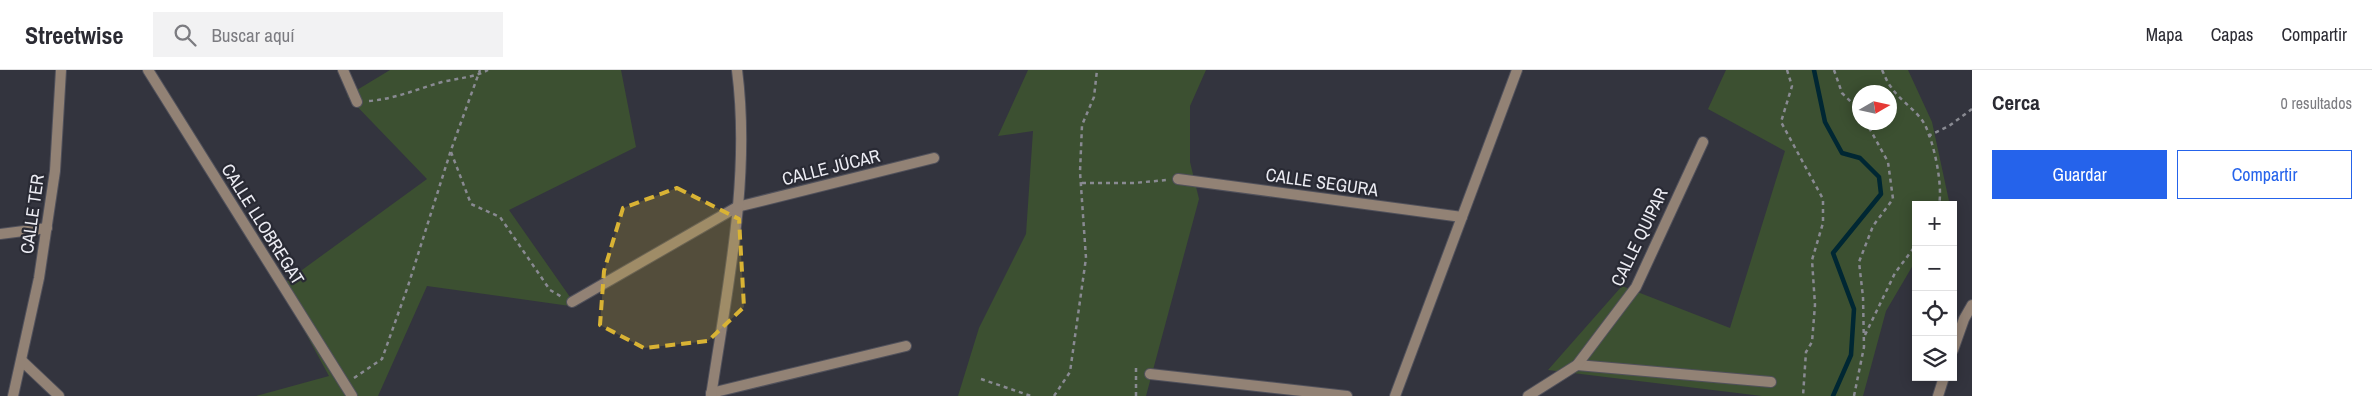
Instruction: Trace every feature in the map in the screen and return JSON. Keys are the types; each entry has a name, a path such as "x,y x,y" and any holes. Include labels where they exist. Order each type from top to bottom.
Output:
{"street":[{"name":"CALLE TER","path":"13,396 22,361 47,228 55,171 61,70"},
{"name":"CALLE LLOBREGAT","path":"148,70 352,396"},
{"path":"343,70 357,102"},
{"path":"737,70 741,103 737,207 725,313 711,395 906,346"},
{"path":"1395,396 1517,70"},
{"name":"CALLE QUIPAR","path":"1528,396 1577,365 1636,287 1703,142"},
{"name":"CALLE JÚCAR","path":"572,302 737,207 934,158"},
{"name":"CALLE SEGURA","path":"1178,179 1462,217"},
{"path":"0,234 47,228"},
{"path":"1957,339 1964,319 1972,306"},
{"path":"22,361 59,396"},
{"path":"1577,365 1771,382"},
{"path":"1150,374 1347,396"},
{"path":"1938,396 1943,381"}],"path":[{"path":"345,385 382,359 408,286 451,150 480,70"},
{"path":"357,102 388,100 443,82 478,75 488,70"},
{"path":"1054,396 1070,372 1086,258 1081,183 1082,125 1094,97 1097,70"},
{"path":"1787,70 1792,86 1781,122 1823,198 1823,223 1812,260 1814,314 1812,342 1806,352 1803,396"},
{"path":"1834,70 1842,93 1852,103"},
{"path":"1882,70 1891,88 1924,124 1941,195 1940,201"},
{"path":"1928,136 1949,126 1972,109"},
{"path":"1854,396 1864,347 1859,262 1873,226 1893,199 1888,162 1870,130"},
{"path":"451,150 471,204 500,217 550,290 572,302"},
{"path":"1081,183 1134,183 1178,179"},
{"path":"1864,336 1895,274 1915,246"},
{"path":"981,379 1031,396"}],"highlighted area":[{"path":"677,188 739,219 744,307 708,341 644,348 600,325 604,271 623,208"}],"green space":[{"path":"390,70 621,70 636,147 509,210 577,307 427,286 378,396 256,396 329,376 280,286 427,179 347,96"},
{"path":"1028,70 1206,70 1190,106 1190,162 1199,199 1146,396 958,396 979,328 1026,234 1033,131 998,136"},
{"path":"1726,70 1908,70 1932,122 1949,201 1912,201 1912,267 1886,311 1863,396 1762,396 1548,370 1622,286 1730,328 1785,151 1708,109"}],"waterway":[{"path":"1814,70 1825,122 1842,153 1860,158 1879,177 1881,194 1833,253 1854,309 1851,355 1833,396"}]}
